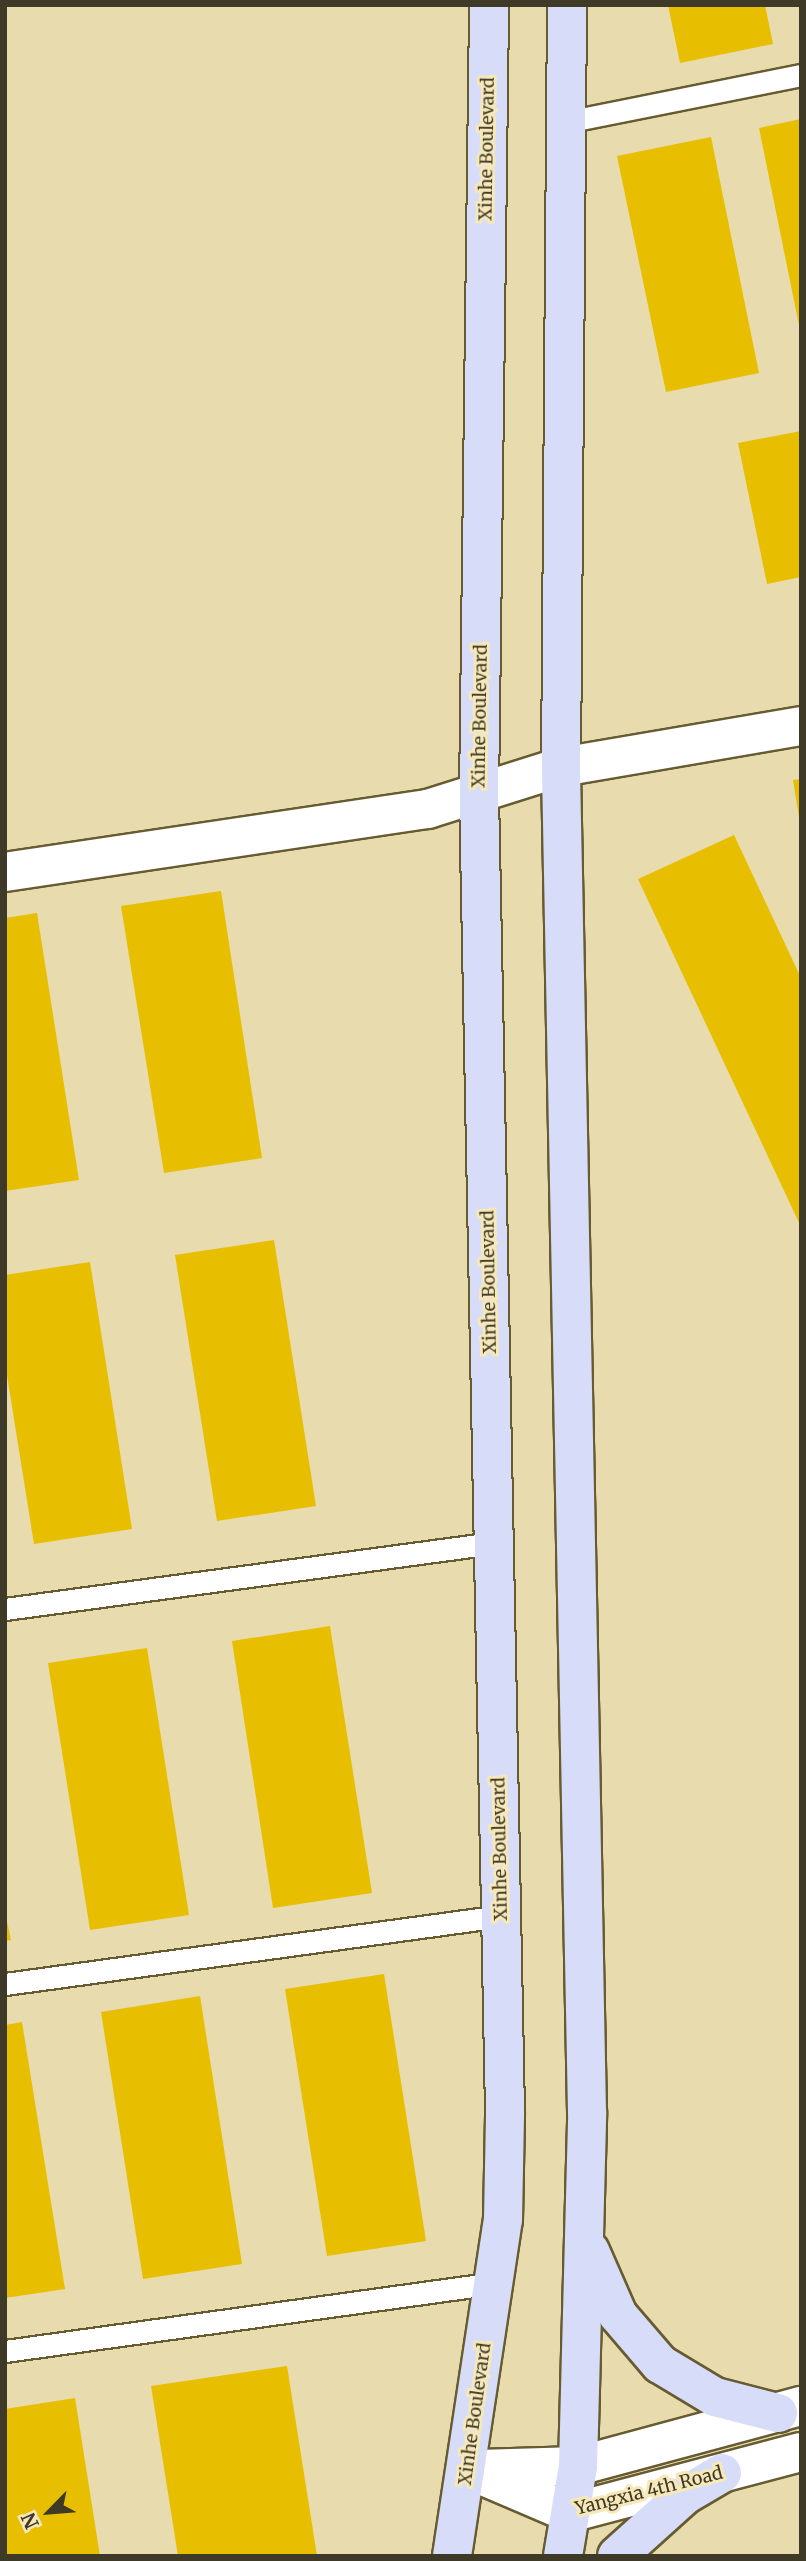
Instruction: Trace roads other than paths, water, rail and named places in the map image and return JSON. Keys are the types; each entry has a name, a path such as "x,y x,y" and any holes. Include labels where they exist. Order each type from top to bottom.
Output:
{"main road":[{"name":"Xinhe Boulevard","path":"452,2556 503,2220 505,2125 479,794 489,5"},
{"path":"564,2556 578,2466 587,2112 561,767 567,5"},
{"path":"585,2224 602,2286 618,2315 653,2356 687,2382 715,2397 789,2409"},
{"path":"617,2556 677,2502 722,2473"}],"street":[{"path":"5,872 428,809 561,767 801,726"},
{"path":"467,2469 578,2466 789,2409"},
{"name":"Yangxia 4th Road","path":"467,2469 570,2513 801,2452"}],"lane":[{"path":"566,122 801,75"},
{"path":"5,1609 494,1543"},
{"path":"5,1984 501,1916"},
{"path":"5,2351 494,2283"}]}
